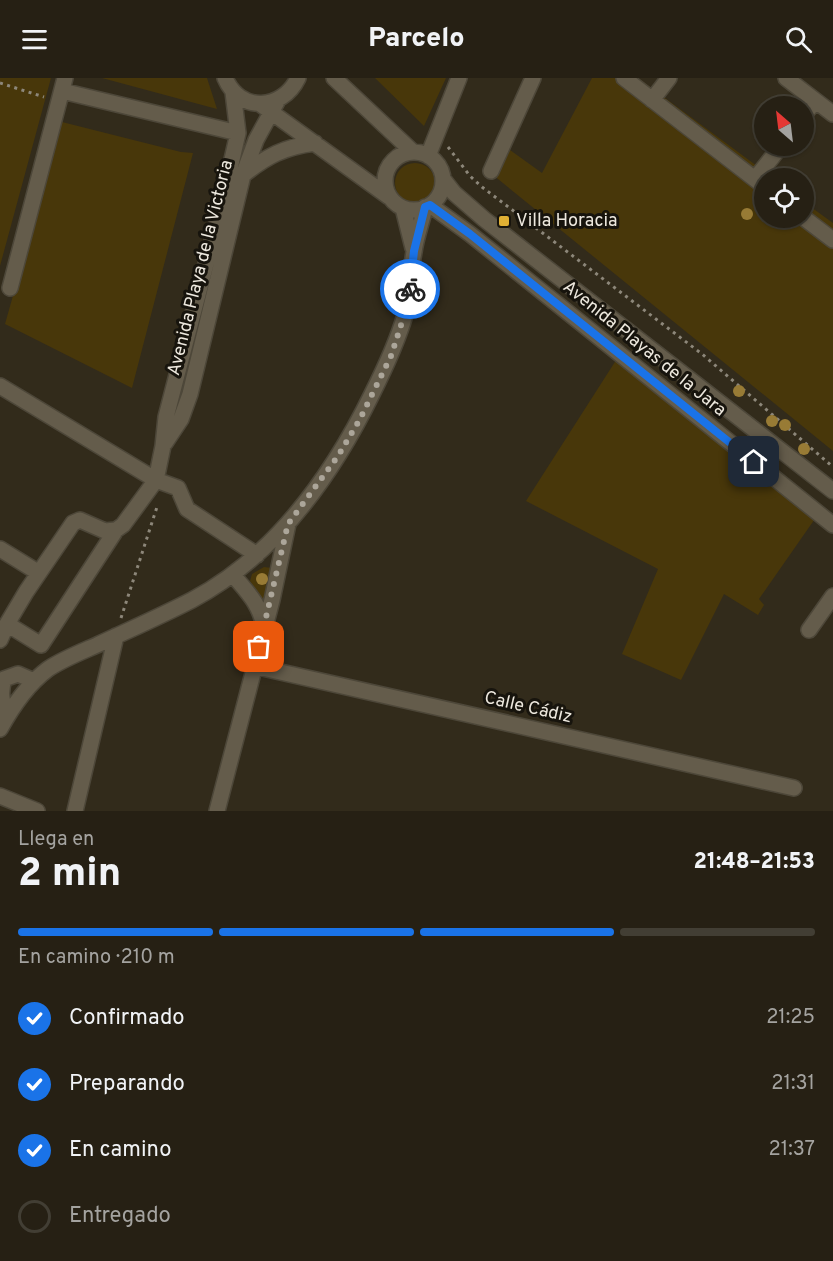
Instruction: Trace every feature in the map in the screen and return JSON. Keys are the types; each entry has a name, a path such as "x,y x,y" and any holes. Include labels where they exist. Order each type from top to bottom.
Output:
{"street":[{"path":"225,78 233,92 241,98 270,106 315,143 403,208 411,210 427,206 440,194 443,178 435,162 428,156 413,152 334,78"},
{"name":"Avenida Playa de la Victoria","path":"163,446 181,419 188,401 243,175 270,106 287,94 298,78"},
{"path":"428,156 459,78"},
{"path":"491,171 533,78"},
{"path":"624,78 754,178"},
{"path":"652,100 669,78"},
{"path":"786,78 833,114"},
{"path":"10,288 62,90 238,133"},
{"name":"Avenida Playa de la Victoria","path":"156,480 166,417 238,133 233,92"},
{"path":"243,175 278,151 315,143"},
{"path":"389,197 385,180 387,171 397,158 413,152"},
{"name":"Avenida Playas de la Jara","path":"443,178 454,193 484,219 833,490"},
{"path":"0,729 8,714 34,681 49,669 175,609 233,575 288,524 338,456 360,419 391,356 409,296 414,251 427,206"},
{"name":"Avenida Playas de la Jara","path":"427,206 470,234 833,525"},
{"path":"403,208 414,251"},
{"path":"814,226 833,240"},
{"path":"0,386 156,480 178,488 187,509 257,555"},
{"path":"7,624 41,645 116,530 123,525 156,480"},
{"path":"0,640 7,624 73,523 80,520 105,531 116,530"},
{"path":"217,811 288,524"},
{"path":"0,549 39,573"},
{"path":"233,575 257,604 262,613 264,627"},
{"path":"809,630 833,596"},
{"path":"75,811 116,636"},
{"name":"Calle Cádiz","path":"254,666 794,788"},
{"path":"8,714 1,696 2,673 18,674 34,681"},
{"path":"0,796 37,811"}],"path":[{"path":"0,84 62,90"},
{"path":"435,139 451,149 470,176 482,187 702,354 833,467"},
{"path":"482,187 491,171"},
{"path":"116,636 158,504"}],"shaded area":[{"path":"0,78 51,78 0,266"},
{"path":"102,78 207,78 217,109"},
{"path":"375,78 446,78 424,126"},
{"path":"592,78 638,78 760,168 754,168 754,228 814,228 814,209 833,223 833,451 493,175 510,150 542,173"},
{"path":"62,122 193,153 132,388 5,324"},
{"path":"415,163 423,164 429,169 434,175 434,191 429,197 423,202 415,203 407,202 401,197 396,191 395,183 396,175 401,169 407,164"},
{"path":"620,354 819,513 759,599 764,605 758,615 724,594 681,680 622,654 658,569 526,501"},
{"path":"264,567 272,568 264,604 250,581 252,574"}],"way so far":[{"path":"259,647 272,600 288,524 314,491 360,419 391,356 410,289"}],"place":[{"name":"Villa Horacia","path":"504,221"}],"route":[{"path":"410,289 414,251 425,207 430,205 470,234 754,462"}]}
